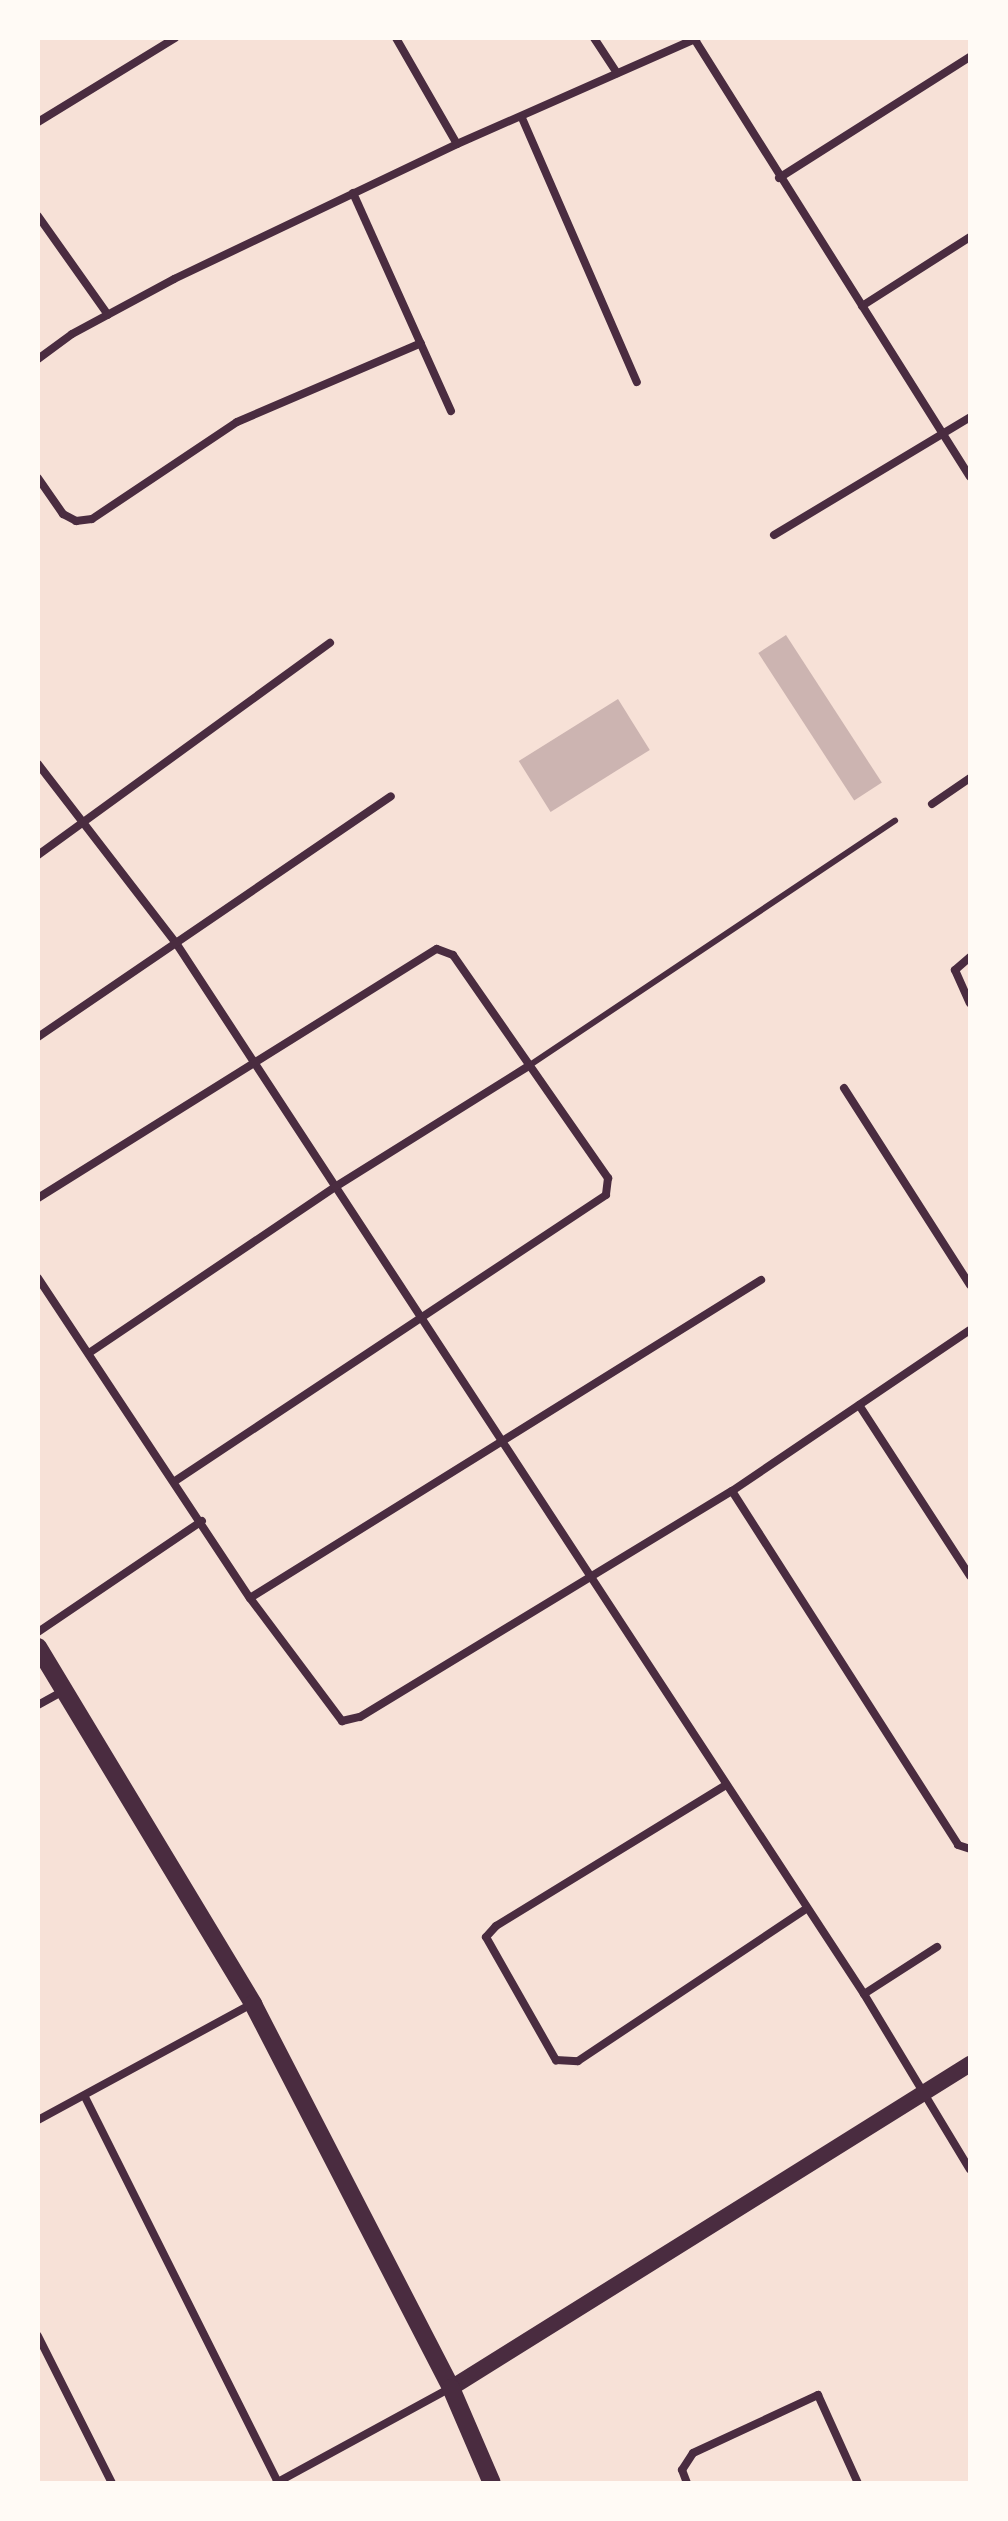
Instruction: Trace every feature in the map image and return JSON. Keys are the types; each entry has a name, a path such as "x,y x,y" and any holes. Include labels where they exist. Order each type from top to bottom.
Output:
{"main road":[{"path":"38,1647 253,2004 451,2388 492,2483"},
{"path":"451,2388 970,2064"}],"street":[{"path":"38,122 175,38"},
{"path":"396,38 457,144"},
{"path":"594,38 617,73"},
{"path":"38,359 108,315 353,193 696,39 941,437 970,477"},
{"path":"779,178 970,57"},
{"path":"522,118 637,382"},
{"path":"353,193 451,411"},
{"path":"38,216 108,315"},
{"path":"862,306 970,237"},
{"path":"38,478 63,514 76,521 92,519 237,422 421,343"},
{"path":"774,535 970,417"},
{"path":"38,855 330,643"},
{"path":"38,764 176,943 927,2091 970,2170"},
{"path":"932,804 970,778"},
{"path":"38,1037 391,796"},
{"path":"38,1198 437,949 453,955 527,1067 608,1178 609,1189 423,1320 175,1481"},
{"path":"970,957 955,970 970,1003"},
{"path":"89,1353 335,1187 527,1067"},
{"path":"844,1088 970,1285"},
{"path":"38,1278 202,1521 250,1598 342,1721 360,1717 732,1491 970,1330"},
{"path":"250,1598 761,1280"},
{"path":"859,1405 970,1576"},
{"path":"732,1491 958,1845 970,1849"},
{"path":"38,1632 202,1521"},
{"path":"38,1705 65,1690"},
{"path":"726,1785 496,1926 486,1937 556,2060 567,2064 578,2061 807,1908"},
{"path":"864,1994 937,1947"},
{"path":"38,2120 253,2004"},
{"path":"85,2097 277,2483 451,2388"},
{"path":"38,2336 112,2483"},
{"path":"687,2483 682,2470 693,2453 818,2395 858,2483"}],"lane":[{"path":"527,1067 895,821"}],"building":[{"path":"786,635 882,783 854,801 758,653"},
{"path":"618,699 650,750 551,812 519,761"}]}
